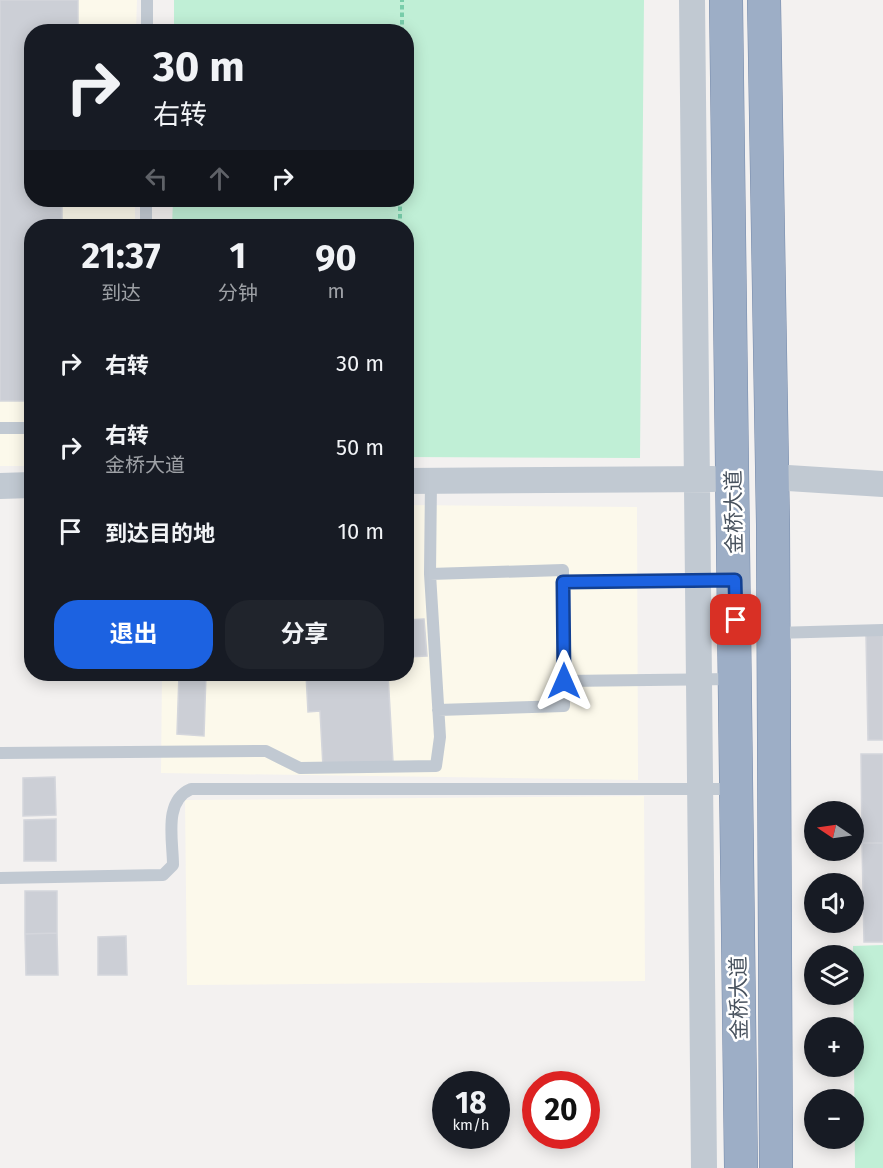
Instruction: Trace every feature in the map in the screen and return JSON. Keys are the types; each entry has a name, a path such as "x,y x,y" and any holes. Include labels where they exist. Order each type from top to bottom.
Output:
{"highway":[{"name":"金桥大道","path":"726,0 734,478 741,1168"},
{"name":"金桥大道","path":"764,0 772,477 776,1168"}],"street":[{"path":"692,0 704,1168"},
{"path":"772,477 883,484"},
{"path":"419,481 734,478"},
{"path":"0,486 24,485"}],"lane":[{"path":"147,0 147,24"},
{"path":"0,428 24,428"},
{"path":"0,753 266,752 300,768 436,766 440,737 430,574 419,481"},
{"path":"430,574 563,570 564,706 438,710"},
{"path":"563,582 735,580"},
{"path":"773,633 883,630"},
{"path":"564,681 736,679"},
{"path":"0,878 163,875 173,865 173,805 181,794 191,789 737,789"}],"path":[{"path":"402,0 402,24"}],"shaded area":[{"path":"0,0 137,0 136,24 24,24 24,207 135,207 135,219 24,219 24,466 0,466"},
{"path":"414,505 637,507 638,780 161,773 162,681 414,681"},
{"path":"644,796 645,981 187,985 185,800"}],"green space":[{"path":"174,0 644,0 640,458 414,457 414,219 172,219 173,207 414,207 414,24 174,24"},
{"path":"883,945 883,1168 855,1168 855,1149 864,1149 864,1089 854,1089 854,1077 864,1077 864,1017 854,1017 854,1005 864,1005 864,946"}],"building":[{"path":"0,0 78,0 78,24 24,24 24,207 62,207 62,219 24,219 24,401 0,401"},
{"path":"424,619 427,656 414,657 414,620"},
{"path":"866,635 883,635 883,740 868,740"},
{"path":"179,681 206,681 204,736 177,734"},
{"path":"306,681 388,681 393,762 323,767 320,711 308,712"},
{"path":"861,754 883,754 883,843 864,843 864,801 862,801"},
{"path":"55,777 56,815 23,816 23,778"},
{"path":"56,819 56,861 24,861 24,820"},
{"path":"864,843 883,843 883,942 864,942"},
{"path":"25,891 57,891 57,933 25,934"},
{"path":"57,933 58,975 26,975 25,934"},
{"path":"126,936 127,975 98,975 98,937"}],"route":[{"path":"564,681 563,582 735,580 736,620"}]}
